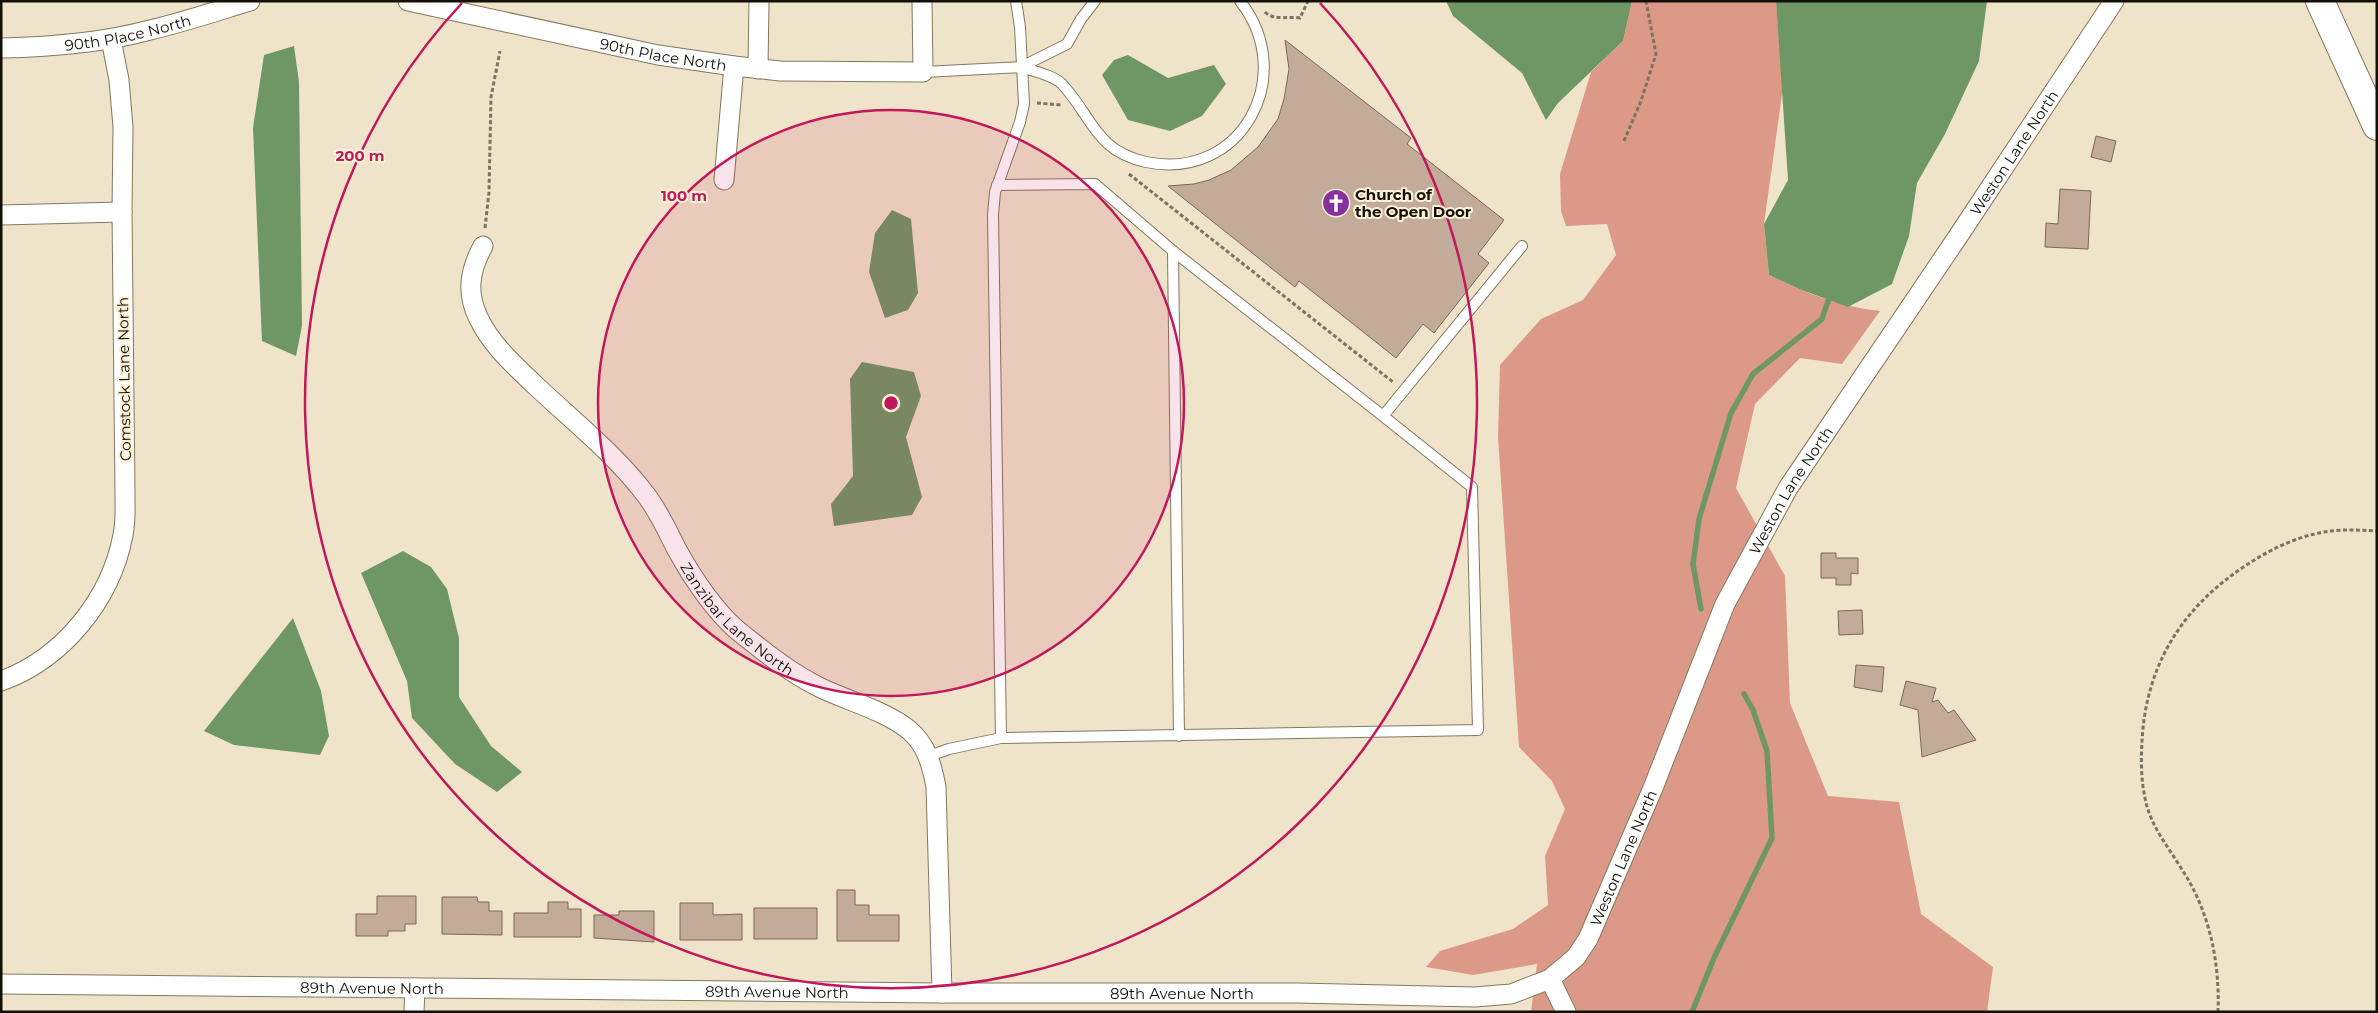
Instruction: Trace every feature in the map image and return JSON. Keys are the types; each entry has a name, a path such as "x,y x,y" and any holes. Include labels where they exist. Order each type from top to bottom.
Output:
{"highway":[{"path":"2320,1 2377,126"}],"street":[{"name":"90th Place North","path":"1,48 89,43 112,39 250,1"},
{"name":"90th Place North","path":"408,1 650,53 734,66 758,69 923,72"},
{"path":"758,69 759,1"},
{"path":"922,1 923,72"},
{"name":"Weston Lane North","path":"1550,979 1576,957 1588,939 1653,788 1725,604 1788,488 2114,1"},
{"name":"Comstock Lane North","path":"8,678 45,658 72,634 97,602 114,570 124,534 122,103 112,39"},
{"path":"724,180 734,66"},
{"path":"1,215 122,212"},
{"name":"Zanzibar Lane North","path":"483,246 474,263 470,288 471,301 479,319 495,344 513,364 625,470 647,496 701,589 735,628 775,660 819,687 910,730 929,756 936,787 942,993"},
{"path":"1550,979 1566,1012"},
{"name":"89th Avenue North","path":"1,984 942,993 1297,993 1475,997 1511,994 1550,979"},
{"path":"414,1012 415,988"}],"lane":[{"path":"1001,738 993,215 998,185 1020,122 1024,104 1020,27 1016,1"},
{"path":"923,72 1021,67 1067,44 1080,19 1095,1"},
{"path":"1021,67 1062,83 1092,129 1105,142 1123,154 1145,162 1169,165 1197,161 1221,149 1242,130 1256,108 1262,90 1265,58 1262,40 1256,24 1240,1"},
{"path":"929,756 949,749 1001,738 1478,730 1472,486 1173,251 1095,184 998,185"},
{"path":"1383,416 1522,246"},
{"path":"1173,251 1179,736"}],"path":[{"path":"1262,8 1269,17 1300,18 1308,1"},
{"path":"1624,141 1641,101 1656,54 1646,1"},
{"path":"483,246 489,192 491,97 500,51"},
{"path":"1037,102 1062,105 1067,112"},
{"path":"1122,168 1404,391"},
{"path":"2218,1012 2216,962 2205,917 2189,880 2152,822 2144,797 2142,776 2143,726 2152,685 2172,638 2183,621 2204,599 2239,570 2274,549 2304,537 2341,530 2377,531"}],"shaded area":[{"path":"1446,1 1632,1 1623,41 1558,103 1546,120 1522,73 1453,16"},
{"path":"1632,1 1776,1 1783,87 1764,224 1769,275 1823,298 1850,306 1880,311 1842,364 1800,358 1755,404 1736,488 1785,576 1790,703 1828,796 1899,802 1921,914 1993,967 1987,1012 1531,1012 1537,964 1473,975 1426,967 1440,951 1513,929 1548,905 1545,856 1565,809 1552,781 1519,747 1498,437 1500,365 1541,319 1583,300 1616,255 1607,224 1566,226 1561,211 1560,174 1591,72 1623,41"},
{"path":"1776,1 1987,1 1979,61 1945,134 1917,183 1909,236 1892,284 1848,307 1799,289 1769,275 1764,224 1788,180"},
{"path":"294,46 299,82 302,326 296,356 262,341 253,128 264,55"},
{"path":"1128,55 1168,78 1214,65 1226,84 1202,116 1170,131 1128,120 1102,75 1114,60"},
{"path":"892,210 911,219 918,293 908,310 885,318 869,272 875,233"},
{"path":"862,362 914,372 921,396 906,437 922,497 912,515 834,526 831,504 853,476 850,379"},
{"path":"403,551 431,567 447,589 459,638 459,697 491,746 522,772 497,792 455,764 412,718 407,681 361,573"},
{"path":"293,618 321,691 329,736 320,755 234,745 204,731"}],"building":[{"name":"Church of the Open Door","path":"1285,40 1411,138 1407,144 1504,220 1478,254 1489,263 1434,333 1423,324 1396,358 1299,281 1295,287 1168,186 1194,184 1209,180 1231,170 1258,147 1278,119 1284,99 1289,69"},
{"path":"2096,136 2116,141 2111,162 2091,157"},
{"path":"2060,189 2091,191 2088,249 2045,247 2046,223 2058,224"},
{"path":"1821,553 1836,553 1836,558 1858,558 1858,574 1851,573 1851,585 1836,585 1836,578 1821,578"},
{"path":"1862,610 1863,634 1839,635 1838,611"},
{"path":"1856,665 1884,667 1882,692 1854,687"},
{"path":"1906,681 1936,688 1932,702 1938,700 1948,713 1954,710 1976,740 1922,757 1918,710 1900,705"},
{"path":"837,890 855,890 855,905 869,905 869,915 899,915 899,941 837,941"},
{"path":"377,896 416,896 416,924 405,924 405,931 388,931 388,936 356,936 356,914 377,914"},
{"path":"442,897 477,897 478,902 489,902 489,911 502,911 502,935 442,934"},
{"path":"548,902 568,902 568,909 581,909 581,937 514,937 514,913 548,913"},
{"path":"680,903 713,903 713,915 742,914 742,940 680,940"},
{"path":"754,908 817,908 817,939 754,939"},
{"path":"619,911 654,911 654,942 594,938 594,915 619,915"}],"waterway":[{"path":"1701,609 1693,564 1699,519 1731,413 1753,374 1822,319 1830,295"},
{"path":"1692,1012 1714,958 1772,838 1767,751 1753,710 1744,694"}],"place":[{"name":"Church of the Open Door","path":"1336,203"}]}
